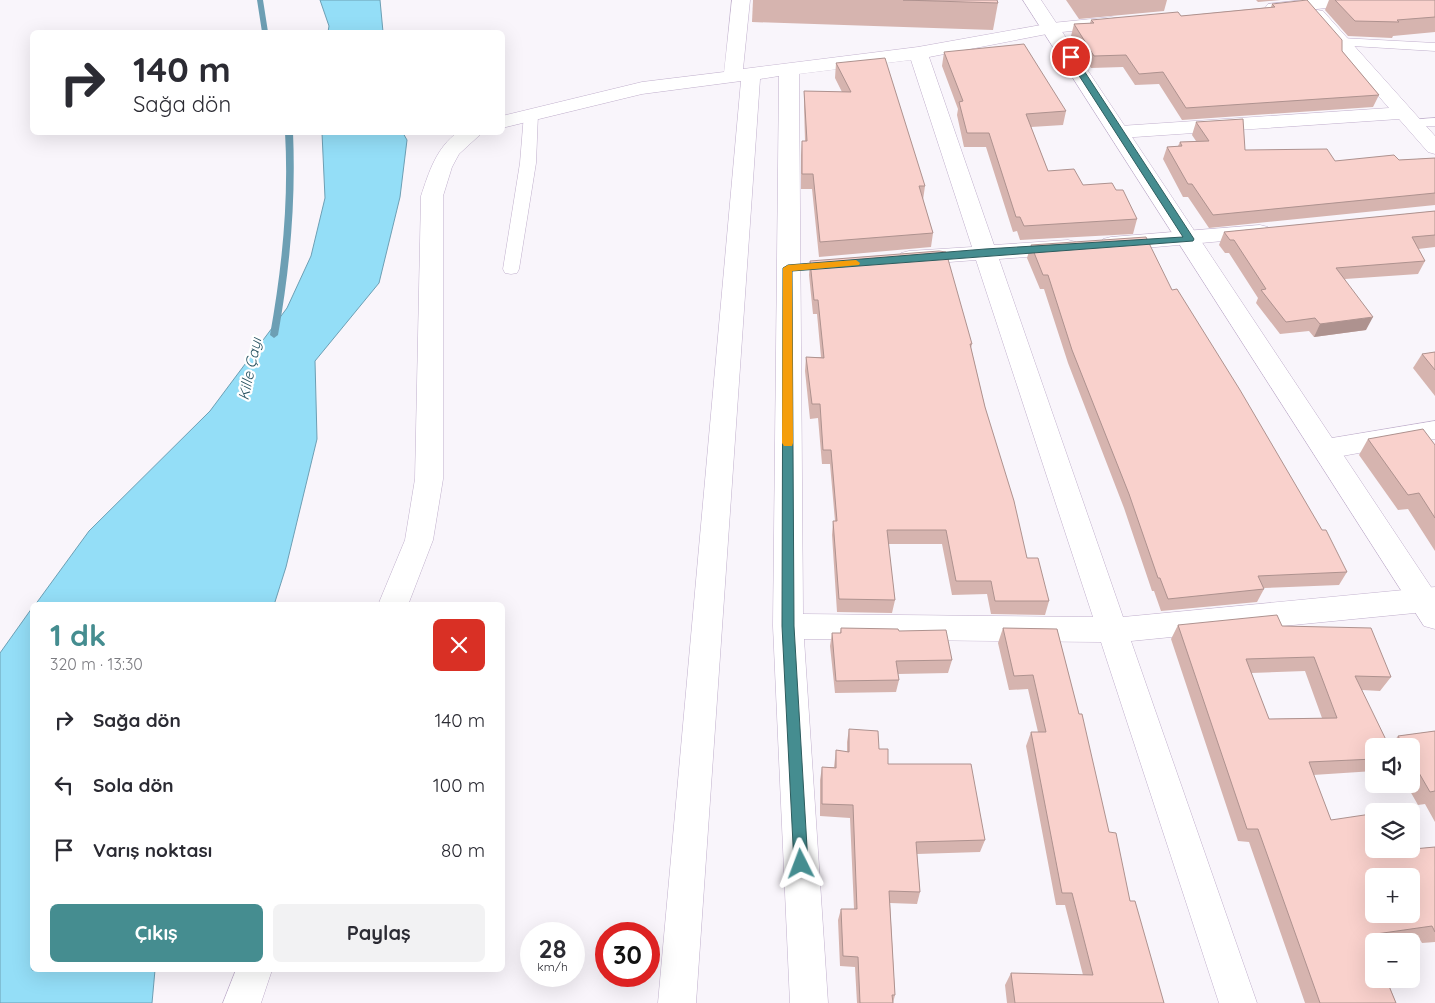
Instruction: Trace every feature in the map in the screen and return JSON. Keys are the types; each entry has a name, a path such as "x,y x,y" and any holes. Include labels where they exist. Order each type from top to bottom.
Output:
{"street":[{"path":"677,1003 742,74 741,0"},
{"path":"788,626 1112,630 1431,605 1032,0"},
{"path":"1259,9 1359,0"},
{"path":"1308,5 1435,148"},
{"path":"505,121 642,88 918,53 1052,28 1131,20"},
{"path":"918,53 1238,1003"},
{"path":"789,69 798,267 788,626 809,1003"},
{"path":"1120,132 1408,118"},
{"path":"394,602 419,540 429,479 432,196 444,158 460,139 467,135"},
{"path":"886,260 1189,239 1278,230"},
{"path":"1326,448 1435,430"},
{"path":"242,1003 253,972"}],"lane":[{"path":"1341,42 1435,47"},
{"path":"511,269 528,163 532,114"},
{"path":"1408,118 1435,122"}],"water":[{"path":"320,0 380,0 383,30 328,30 329,26"},
{"path":"322,135 404,135 407,140 400,197 379,283 315,361 317,439 286,567 275,602 37,602 89,531 210,411 287,308 311,256 325,198"},
{"path":"30,611 30,972 155,972 152,1003 0,1003 0,653"}],"building":[{"path":"903,0 997,0 998,3"},
{"path":"1307,0 1342,40 1342,51 1379,95 1186,108 1163,72 1139,74 1126,55 1094,56 1074,24 1094,23 1091,20 1178,12 1181,16 1275,7 1272,4"},
{"path":"1335,0 1435,0 1435,17 1397,20 1399,22 1355,21"},
{"path":"1024,44 1066,111 1026,114 1048,171 1074,169 1083,185 1112,183 1116,190 1123,190 1137,219 1024,226 1020,217 1016,217 989,133 967,133 959,102 963,101 944,52"},
{"path":"885,58 925,186 919,186 933,233 820,242 813,174 802,174 802,141 807,141 804,91 851,92 836,63"},
{"path":"1243,119 1245,150 1327,149 1335,161 1394,155 1399,160 1435,158 1435,193 1213,215 1192,184 1188,184 1167,147 1182,146 1180,142 1209,141 1196,122"},
{"path":"1435,211 1435,235 1412,237 1425,261 1336,268 1373,317 1320,324 1315,318 1286,322 1261,290 1266,289 1234,240 1230,240 1224,232"},
{"path":"1146,237 1172,290 1177,289 1240,390 1322,530 1326,530 1347,572 1258,576 1264,589 1168,599 1160,578 1158,578 1129,494 1072,350 1048,275 1043,275 1031,245"},
{"path":"946,252 972,344 970,344 985,407 1014,501 1027,558 1038,558 1049,601 995,601 991,581 956,581 946,530 887,530 895,600 839,599 833,521 837,521 831,450 823,450 820,404 812,404 806,357 824,358 818,300 814,300 810,261"},
{"path":"1435,352 1435,370 1422,354"},
{"path":"1423,429 1435,445 1435,518 1419,493 1408,495 1368,439"},
{"path":"1277,615 1282,626 1371,628 1391,677 1355,676 1385,738 1365,738 1365,759 1309,762 1331,820 1365,815 1365,858 1420,858 1420,848 1435,847 1435,932 1432,926 1383,933 1365,933 1365,988 1390,988 1396,1003 1320,1003 1258,829 1247,829 1178,625","holes":["1314,657 1337,718 1269,719 1246,659"]},
{"path":"841,628 898,629 899,631 946,630 952,660 896,661 899,680 836,681 832,633 841,633"},
{"path":"1003,628 1057,629 1079,714 1082,714 1109,832 1116,833 1130,901 1135,901 1164,1003 1015,1003 1011,973 1093,975 1072,893 1062,893 1031,732 1046,732 1033,675 1014,676"},
{"path":"849,729 878,731 879,749 888,749 888,764 971,764 985,840 916,842 920,892 889,891 895,995 892,995 893,1003 860,1003 858,957 843,956 841,909 857,909 853,805 822,804 822,767 836,768 836,750 849,752"},
{"path":"1435,731 1435,791 1430,792 1420,775 1420,738 1399,738 1398,736"}],"waterway":[{"name":"Kille Çayı","path":"260,0 265,30"},
{"name":"Kille Çayı","path":"274,335 283,284 290,209 289,135"}],"slow traffic":[{"path":"788,443 788,268 856,263"}],"route":[{"path":"801,864 788,626 788,268 985,252 1189,239 1071,57"}]}
